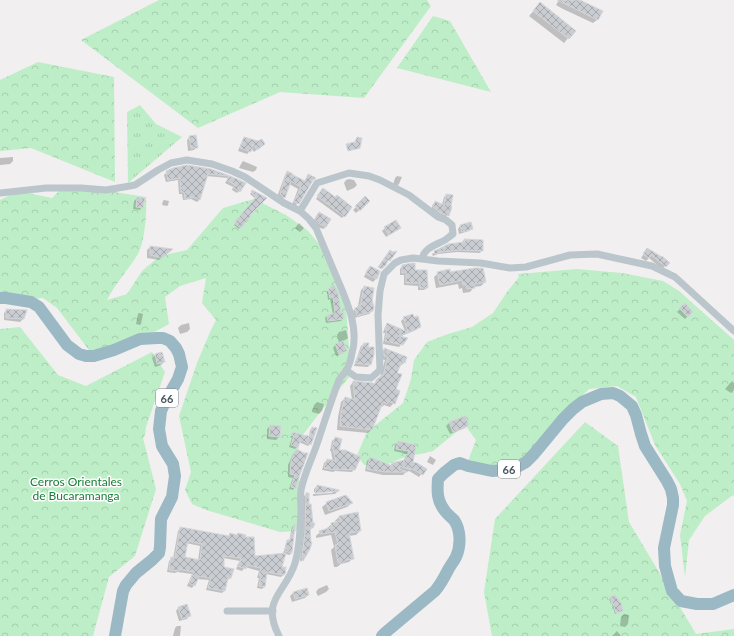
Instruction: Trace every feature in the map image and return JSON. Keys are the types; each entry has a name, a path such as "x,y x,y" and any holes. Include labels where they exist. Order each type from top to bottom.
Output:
{"highway":[{"name":"66","path":"0,298 31,302 39,307 67,345 79,354 86,356 94,356 114,350 140,339 167,339 176,348 182,367 178,379 161,411 159,429 162,446 173,464 175,482 172,497 161,519 159,553 136,573 123,591 115,636"},
{"name":"66","path":"382,636 435,591 456,556 459,546 458,529 454,521 440,504 438,497 438,479 454,465 460,463 492,471 506,470 519,466 526,462 534,454 573,409 582,402 601,394 613,393 620,396 632,406 645,446 671,490 673,505 664,548 664,566 672,591 681,601 697,604 713,604 734,595"}],"street":[{"path":"0,192 46,188 106,190 124,187 135,185 171,163 187,160 212,164 245,177 300,212 309,219 316,228 346,298 355,341 353,352 346,370 340,376 304,478 301,492 298,550 295,565 276,596 273,604 273,620 279,636"},
{"path":"300,212 317,183 349,173 369,176 380,180 409,195 438,217 446,220 452,225 453,234 426,251 422,259"},
{"path":"346,370 356,377 371,378 380,370 378,315 380,291 384,274 395,263 401,260 413,258 480,263 510,268 526,267 570,255 597,254 652,266 675,277 734,331"},
{"path":"228,611 273,611"}],"green space":[{"path":"159,0 427,0 431,6 364,98 280,92 198,128 81,40"},
{"path":"433,16 450,21 491,92 397,68"},
{"path":"38,62 114,77 115,182 31,148 0,151 0,80"},
{"path":"140,105 156,124 182,137 128,183 127,112"},
{"path":"64,186 82,187 146,197 145,226 138,254 107,300 127,294 142,271 160,256 187,250 223,208 254,199 286,215 307,230 329,255 346,307 351,375 299,440 300,531 280,532 206,510 192,504 185,490 191,472 179,416 197,363 216,320 202,303 206,278 180,286 165,297 169,324 119,351 89,350 57,308 43,298 0,301 0,200 18,191 52,198"},
{"path":"577,269 622,273 663,281 679,291 734,340 734,497 733,495 705,516 689,540 685,577 680,535 687,501 680,484 655,445 636,397 617,386 589,389 561,417 526,460 502,469 468,461 476,440 465,425 433,451 402,458 383,466 364,465 357,455 367,432 403,403 411,379 414,360 427,342 472,327 493,313 519,277 518,274"},
{"name":"Cerros Orientales de Bucaramanga","path":"20,327 58,375 86,386 152,352 165,372 143,438 156,489 135,556 109,577 93,636 0,636 0,329"},
{"path":"585,422 618,446 629,522 696,634 734,629 734,636 492,636 484,592 495,519"}],"building":[{"path":"557,0 580,0 603,11 598,20"},
{"path":"540,2 576,31 569,39 533,11"},
{"path":"196,135 198,148 191,148 189,136"},
{"path":"244,137 258,141 262,139 265,144 257,150 253,144 251,152 240,148"},
{"path":"357,137 362,138 360,148 348,151 346,144 355,142"},
{"path":"187,165 211,169 230,176 246,183 240,192 233,187 235,185 227,180 229,176 208,174 200,200 194,197 185,199 184,192 181,192 180,178 168,180 166,171"},
{"path":"287,171 305,181 308,174 316,178 313,180 299,204 294,202 301,187 291,181 285,198 280,194"},
{"path":"323,188 335,197 337,195 352,207 345,217 317,196"},
{"path":"252,190 267,198 250,215 251,216 241,228 234,223 256,197 251,192"},
{"path":"446,194 453,195 452,207 449,216 440,213 433,207 435,201 444,205"},
{"path":"365,196 370,201 360,211 355,206"},
{"path":"137,197 145,198 143,208 136,207"},
{"path":"319,212 331,219 326,227 318,223 315,219"},
{"path":"396,220 401,228 389,235 384,227"},
{"path":"471,222 473,229 462,232 460,225"},
{"path":"464,239 483,240 483,251 460,250 435,254 434,251 448,244 465,242"},
{"path":"150,246 173,249 162,258 150,255"},
{"path":"647,248 662,256 670,263 666,267 651,255 649,258 643,254"},
{"path":"390,250 393,252 397,251 382,269 378,267"},
{"path":"415,263 415,270 427,270 428,288 420,288 420,283 406,283 406,272 402,273 402,265"},
{"path":"370,266 380,271 377,279 366,274"},
{"path":"483,268 486,282 474,284 475,288 467,289 466,285 463,285 462,280 440,285 437,272 450,269 450,272"},
{"path":"334,285 338,293 341,313 343,312 344,319 328,321 327,315 335,313 333,297 330,298 328,289"},
{"path":"364,286 374,288 372,300 374,307 373,311 357,316 355,308 358,307 358,305 361,305"},
{"path":"685,303 693,312 688,317 679,308"},
{"path":"6,309 27,310 24,319 6,318"},
{"path":"413,314 414,317 418,316 421,327 399,336 408,338 403,345 385,341 387,330 385,330 387,323 408,332 403,317"},
{"path":"343,341 347,351 339,354 335,344"},
{"path":"364,343 369,343 368,347 374,347 371,365 355,363"},
{"path":"384,348 407,357 405,363 402,362 397,373 402,374 396,389 400,391 395,404 388,401 387,404 383,402 372,430 340,426 341,413 345,397 355,400 353,381 375,384 376,380 382,375 383,376 388,356 384,356"},
{"path":"162,352 165,362 157,364 155,354"},
{"path":"465,416 469,425 453,432 449,422"},
{"path":"270,425 281,426 280,437 269,436"},
{"path":"312,427 317,428 311,445 301,440 298,447 291,445 294,436 291,435 293,432 310,437"},
{"path":"335,437 342,439 339,450 345,450 361,457 355,470 324,468 327,459 336,461 332,448"},
{"path":"398,441 416,445 413,462 427,469 423,475 411,468 411,470 400,466 399,469 407,472 386,472 367,469 370,457 392,466 394,464 391,463 405,460 409,451 396,449"},
{"path":"296,449 304,453 308,453 296,488 291,487 295,475 290,474 291,461"},
{"path":"317,485 339,490 339,491 315,493"},
{"path":"306,493 309,493 309,504 311,504 313,523 315,523 313,528 310,527 312,542 303,561 302,558 305,531"},
{"path":"346,495 353,503 329,511 326,502"},
{"path":"358,512 361,531 349,533 354,559 338,563 335,545 338,544 335,532 320,534 319,531 332,527 331,523 340,521 339,516"},
{"path":"294,524 292,553 285,551 287,540 290,540"},
{"path":"180,527 229,536 230,533 237,535 238,533 246,535 245,537 254,537 255,556 286,553 282,567 286,567 284,575 267,572 265,587 259,586 261,576 259,575 261,568 247,565 246,569 237,566 242,558 224,556 224,567 234,569 231,578 228,578 225,591 208,588 211,578 199,576 195,586 189,583 194,572 179,569 179,571 169,570 171,557 175,558","holes":["188,541 202,544 200,560 185,557"]},
{"path":"307,588 309,595 295,599 293,592"},
{"path":"615,595 621,603 623,611 616,613 610,597"},
{"path":"187,604 191,616 182,619 178,607"}]}
